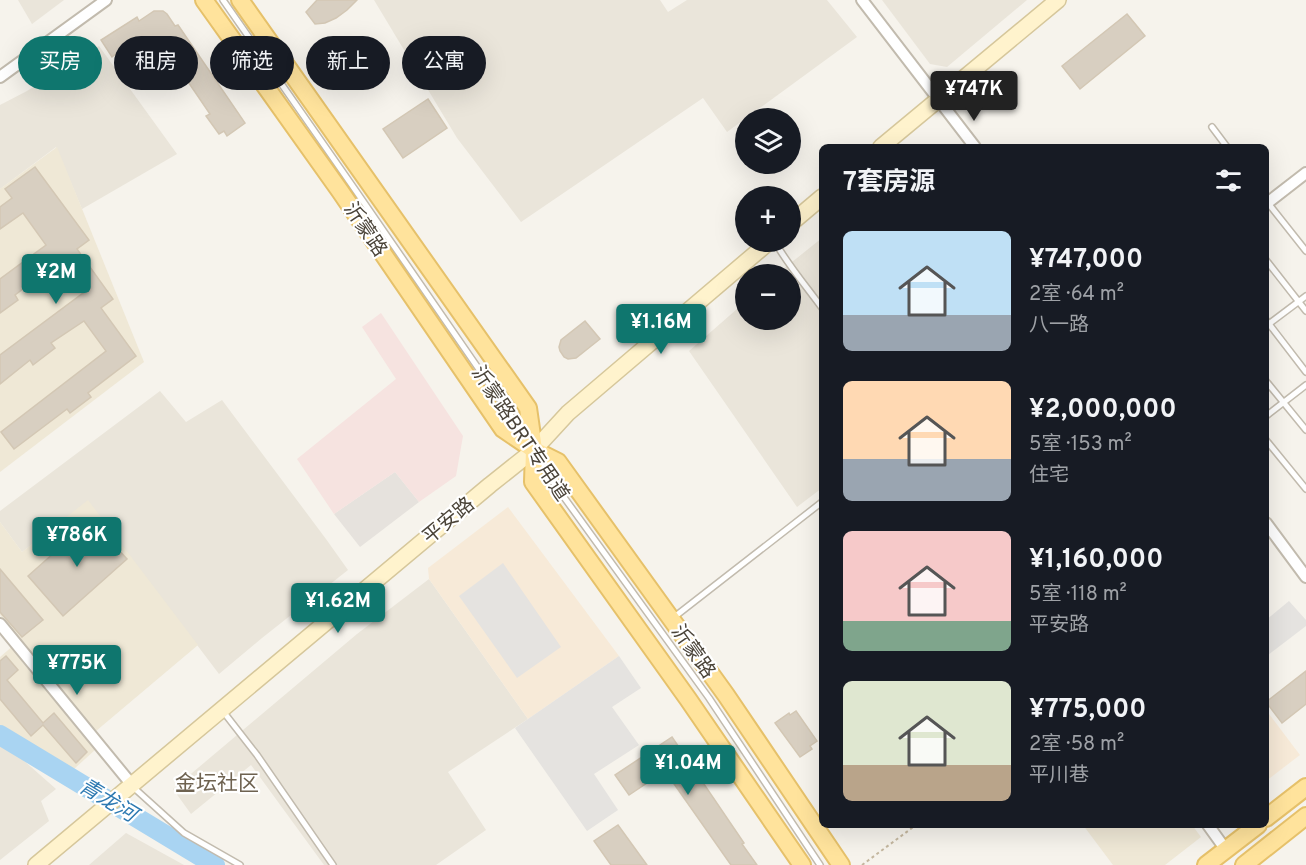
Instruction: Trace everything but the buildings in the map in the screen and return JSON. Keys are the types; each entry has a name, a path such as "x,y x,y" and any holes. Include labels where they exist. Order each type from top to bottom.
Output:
{"main road":[{"name":"沂蒙路","path":"204,0 340,191 503,429 534,450 558,462 726,695 841,865"},
{"name":"沂蒙路","path":"240,0 528,408 534,450 533,482 688,699 802,865"},
{"path":"884,144 1058,0"},
{"path":"801,215 819,200"},
{"name":"平安路","path":"36,865 490,484 534,450 568,412 758,252"},
{"path":"1269,816 1306,787"},
{"path":"1244,865 1306,816"},
{"path":"1206,865 1254,828"}],"street":[{"path":"0,77 106,0"},
{"path":"862,0 973,144"},
{"path":"1269,201 1306,173"},
{"path":"1269,528 1306,577"},
{"path":"0,624 127,790"},
{"path":"1210,828 1226,850"}],"lane":[{"name":"沂蒙路BRT专用道","path":"223,0 534,450 545,471 709,698 820,865"},
{"path":"1212,127 1225,144"},
{"path":"1269,205 1306,251"},
{"path":"780,252 819,304"},
{"path":"1269,264 1306,311"},
{"path":"1269,323 1306,296"},
{"path":"1269,326 1306,372"},
{"path":"1269,385 1306,430"},
{"path":"1269,414 1306,385"},
{"path":"1269,444 1306,489"},
{"path":"672,619 819,504"},
{"path":"222,710 257,754 333,865"},
{"path":"127,790 184,833 240,865"}],"path":[{"path":"862,865 912,828"}],"shaded area":[{"path":"18,0 64,0 32,24"},
{"path":"374,0 660,0 668,12 687,0 827,0 857,37 760,108 735,108 735,126 727,132 703,98 521,222 457,138 428,90 486,90 486,36 402,36 402,47"},
{"path":"882,0 1027,0 947,67 930,64"},
{"path":"102,50 114,67 114,90 131,90 177,154 82,209 56,147 0,189 0,105 27,91 102,90"},
{"path":"57,147 144,362 0,472 0,189"},
{"path":"819,240 819,490 797,507 689,351 735,311 735,330 801,330 801,264 790,264"},
{"path":"381,313 463,436 456,476 419,502 395,472 334,514 297,459 396,379 362,327"},
{"path":"160,391 186,422 222,400 348,570 219,674 88,501 22,552 0,522 0,511"},
{"path":"395,472 419,502 360,547 334,514"},
{"path":"88,500 198,645 96,731 31,655 22,662 96,749 74,769 0,725 0,657 21,639 0,615 0,522 22,552"},
{"path":"508,507 619,656 528,719 429,579 428,568"},
{"path":"503,563 561,647 517,678 459,596"},
{"name":"金坛社区","path":"429,579 528,719 448,772 486,830 436,865 324,865 251,765 191,814 173,789 357,634"},
{"path":"1289,601 1306,620 1306,626 1269,654 1269,618"},
{"path":"619,656 641,688 612,707 639,745 594,774 618,810 587,831 515,728"},
{"path":"1269,714 1300,755 1269,779"},
{"path":"0,746 22,759 56,789 41,801 49,821 0,860"},
{"path":"1085,828 1194,828 1201,837 1165,865 1113,865"},
{"path":"126,833 184,865 89,865"}],"waterway":[{"name":"青龙河","path":"0,735 215,865"}],"district":[{"name":"金坛社区","path":"217,783"}]}
